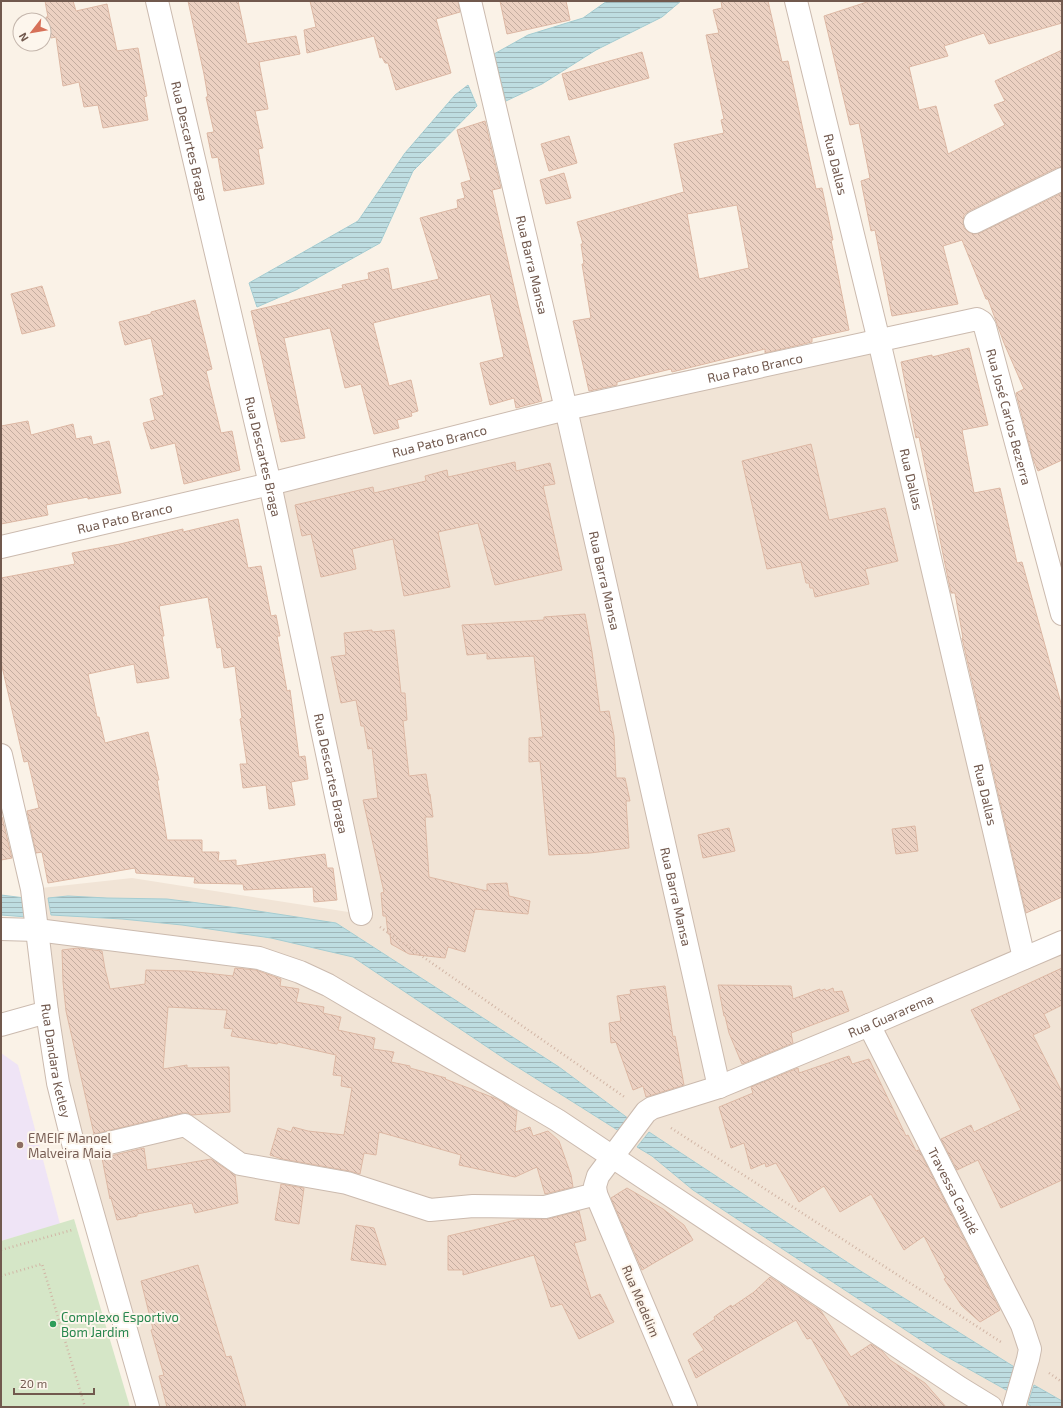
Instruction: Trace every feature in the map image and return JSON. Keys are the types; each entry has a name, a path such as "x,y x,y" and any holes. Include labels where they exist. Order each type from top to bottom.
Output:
{"street":[{"name":"Rua Descartes Braga","path":"156,1 270,484 361,914"},
{"name":"Rua Barra Mansa","path":"470,1 566,409 718,1087"},
{"name":"Rua Dallas","path":"797,1 879,341 1024,958"},
{"path":"975,222 1062,179"},
{"name":"Rua José Carlos Bezerra","path":"879,341 977,319 982,322 987,335 1062,614"},
{"name":"Rua Pato Branco","path":"1,547 270,484 566,409 879,341"},
{"name":"Rua Dandara Ketley","path":"1,755 32,889 47,1012 58,1083 75,1151 148,1407"},
{"path":"1,929 37,930 259,958 300,972 328,985 615,1154 960,1388 991,1407"},
{"name":"Rua Guararema","path":"718,1087 869,1025 1062,942"},
{"path":"1,1025 47,1012"},
{"name":"Travessa Canidé","path":"869,1025 1022,1325 1030,1349 1014,1407"},
{"path":"75,1151 185,1125 240,1164 347,1183 430,1210 473,1206 546,1207 596,1194 595,1186 598,1176 644,1115 661,1104 718,1087"},
{"name":"Rua Medelim","path":"596,1194 686,1407"}],"path":[{"path":"361,914 644,1115 1027,1363 1062,1382"},
{"path":"1,1250 76,1228"},
{"path":"1,1276 42,1264 85,1407"}],"shaded area":[{"path":"879,341 1024,958 1062,942 1062,1407 148,1407 75,1151 32,889 132,878 361,914 270,484"},
{"name":"EMEIF Manoel Malveira Maia","path":"1,1053 18,1065 60,1224 1,1241"}],"green space":[{"name":"Complexo Esportivo Bom Jardim","path":"74,1219 130,1407 1,1407 1,1241"}],"water":[{"path":"607,1 681,1 662,17 596,50 542,84 506,101 494,54 528,35 583,18"},
{"path":"468,85 477,106 413,171 380,243 296,290 257,307 249,283 358,221 405,153 455,95"},
{"path":"1,895 25,898 27,917 1,915"},
{"path":"68,896 167,899 336,923 559,1067 629,1119 619,1131 508,1061 353,957 271,938 182,925 122,919 51,915 48,898"},
{"path":"649,1132 859,1270 1016,1368 1008,1391 942,1354 693,1190 652,1156 637,1147"},
{"path":"1034,1385 1062,1401 1062,1407 1032,1407 1028,1404"}],"building":[{"path":"45,1 73,1 76,11 107,4 117,51 138,48 147,96 144,97 148,120 103,128 98,105 84,107 79,82 63,86 56,37 52,38 52,12 47,12"},
{"path":"188,1 238,1 247,44 296,36 300,54 259,62 268,109 255,111 263,148 258,149 264,184 224,191 218,157 212,158 207,133 214,132 206,97 208,97 204,74"},
{"path":"310,1 458,1 460,12 436,19 451,73 396,90 388,63 385,63 382,57 380,58 374,36 307,53 304,30 316,27"},
{"path":"500,1 566,1 570,20 507,34"},
{"path":"721,1 768,1 782,62 788,61 816,189 822,188 849,330 812,338 812,342 765,353 765,349 672,372 671,369 617,382 617,385 589,391 573,321 591,318 582,264 584,264 581,244 583,244 577,222 684,192 674,144 724,133 721,120 724,119 706,35 719,33 713,10 722,8","holes":["737,205 749,268 699,279 687,214"]},
{"path":"870,1 1062,1 1062,23 989,44 984,33 944,46 948,56 909,67 919,110 936,106 948,154 1005,125 994,105 1005,101 995,81 1062,50 1062,167 1056,168 969,211 964,215 963,222 964,228 968,232 974,234 980,233 1062,193 1062,460 1038,471 1033,459 1016,393 1024,389 1004,343 988,299 986,299 962,240 943,246 958,304 892,316 875,230 871,231 861,181 870,178 859,123 850,125 824,16"},
{"path":"642,52 649,78 569,100 562,74"},
{"path":"485,121 501,188 492,190 518,305 542,401 516,408 514,398 490,405 480,363 504,357 490,294 373,323 389,386 411,380 418,411 411,413 412,416 397,420 399,428 374,434 361,384 345,388 330,328 284,338 305,438 281,442 251,311 343,288 342,285 369,279 368,273 388,268 392,290 439,279 420,218 458,208 457,200 465,198 461,183 471,180 457,130"},
{"path":"569,136 577,163 549,171 541,144"},
{"path":"564,173 571,198 546,204 540,180"},
{"path":"42,286 55,326 22,334 11,294"},
{"path":"195,300 212,369 206,371 221,433 232,431 240,470 184,484 175,443 151,449 143,423 155,420 150,399 164,395 151,338 125,345 119,322 151,314 151,312"},
{"path":"969,348 988,425 962,430 974,493 1000,488 1017,563 1022,562 1062,707 1062,897 1026,913 962,638 955,593 951,593 919,437 916,438 901,362 932,355 932,357"},
{"path":"28,421 31,435 73,424 76,439 91,436 93,445 109,441 121,493 88,499 88,497 46,505 48,515 1,524 1,426"},
{"path":"811,444 829,520 885,508 898,561 865,569 869,584 815,597 813,588 810,588 809,583 806,583 801,562 767,569 742,461"},
{"path":"515,462 516,471 550,463 555,484 543,486 562,570 495,585 478,523 438,532 450,587 404,596 393,539 352,549 356,569 321,577 311,534 302,536 295,505 373,487 374,493 426,481 425,476 447,470 448,477"},
{"path":"238,519 248,568 261,566 271,616 276,615 280,636 277,636 287,691 290,690 299,757 305,756 308,779 291,782 295,805 269,809 266,785 243,788 240,764 247,764 240,719 242,718 235,666 224,668 221,647 217,648 208,597 159,606 169,678 137,683 134,664 88,674 97,717 99,717 105,743 148,732 159,780 157,780 167,840 202,840 202,852 219,852 218,861 236,860 236,866 325,854 327,868 333,868 337,900 314,902 313,887 244,890 243,884 194,883 195,877 136,873 135,868 48,883 42,852 36,853 27,811 39,808 28,761 24,762 1,662 1,578 75,564 72,553 120,544 183,529 183,532"},
{"path":"585,614 600,712 609,711 614,736 616,778 625,778 630,801 626,801 629,848 590,853 549,855 540,761 529,762 529,738 543,737 534,656 487,659 487,653 467,655 462,625 544,620 544,617"},
{"path":"372,630 372,632 394,630 401,693 405,693 407,720 403,721 409,776 426,774 430,794 433,817 425,817 429,877 487,891 487,884 507,883 509,896 530,901 528,914 475,909 465,952 448,947 445,958 409,954 391,944 386,916 383,916 381,893 384,892 363,800 378,798 372,748 368,749 364,726 361,726 356,700 341,703 331,657 346,655 344,633"},
{"path":"1,817 12,858 1,860"},
{"path":"915,826 918,851 896,854 892,829"},
{"path":"729,828 735,851 703,858 698,835"},
{"path":"78,948 102,951 110,989 145,984 146,970 188,971 233,976 235,968 256,970 281,979 280,986 299,989 296,1002 324,1007 323,1013 341,1017 338,1030 375,1038 373,1049 394,1052 391,1062 410,1066 410,1068 446,1078 445,1079 497,1099 517,1111 515,1132 530,1127 533,1136 548,1131 559,1141 571,1175 573,1187 545,1194 537,1167 515,1177 459,1165 461,1155 379,1132 376,1155 364,1153 360,1174 282,1159 270,1155 278,1128 291,1132 293,1127 308,1131 344,1135 352,1088 341,1086 342,1076 333,1075 336,1055 278,1042 277,1044 231,1036 233,1029 224,1028 227,1010 168,1007 163,1069 187,1065 187,1068 229,1067 230,1112 192,1115 182,1113 94,1134 66,1011 63,982 62,950"},
{"path":"1062,968 1062,1005 1044,1014 1050,1027 1033,1035 1062,1092 1062,1180 1001,1208 978,1160 957,1170 941,1139 971,1125 974,1132 1021,1110 971,1010"},
{"path":"718,985 791,986 793,999 820,989 820,991 825,989 826,991 833,988 834,992 842,991 849,1011 791,1033 793,1043 742,1064 729,1033"},
{"path":"665,986 673,1037 675,1036 684,1085 646,1097 643,1086 633,1090 616,1042 611,1043 609,1023 621,1021 617,996 631,994 630,990"},
{"path":"849,1056 852,1064 869,1059 906,1136 908,1135 916,1151 919,1150 1000,1310 980,1322 962,1306 944,1279 946,1278 924,1236 904,1250 871,1194 840,1212 824,1186 799,1202 776,1163 766,1167 765,1163 751,1169 744,1143 731,1148 719,1107 753,1093 751,1087 798,1068 799,1073"},
{"path":"144,1148 147,1170 211,1159 235,1175 238,1203 195,1213 192,1203 137,1214 137,1216 117,1220 111,1198 110,1199 102,1158"},
{"path":"281,1184 304,1188 299,1224 275,1220"},
{"path":"627,1188 663,1209 684,1225 693,1240 642,1270 611,1198"},
{"path":"579,1211 586,1240 574,1243 591,1298 600,1294 614,1322 579,1339 562,1304 551,1307 534,1255 463,1275 463,1270 448,1270 448,1236 520,1219 548,1219"},
{"path":"356,1225 374,1228 386,1265 351,1260"},
{"path":"198,1265 226,1357 231,1356 246,1407 167,1407 159,1376 164,1375 151,1330 153,1329 141,1281"},
{"path":"770,1277 821,1311 851,1357 871,1344 882,1351 890,1360 925,1383 946,1407 850,1407 811,1338 807,1339 796,1320 696,1378 688,1360 704,1350 693,1334 715,1319 714,1317 731,1305 732,1307 754,1292"}],"place":[{"name":"EMEIF Manoel Malveira Maia","path":"20,1145"},
{"name":"Complexo Esportivo Bom Jardim","path":"53,1324"}]}
